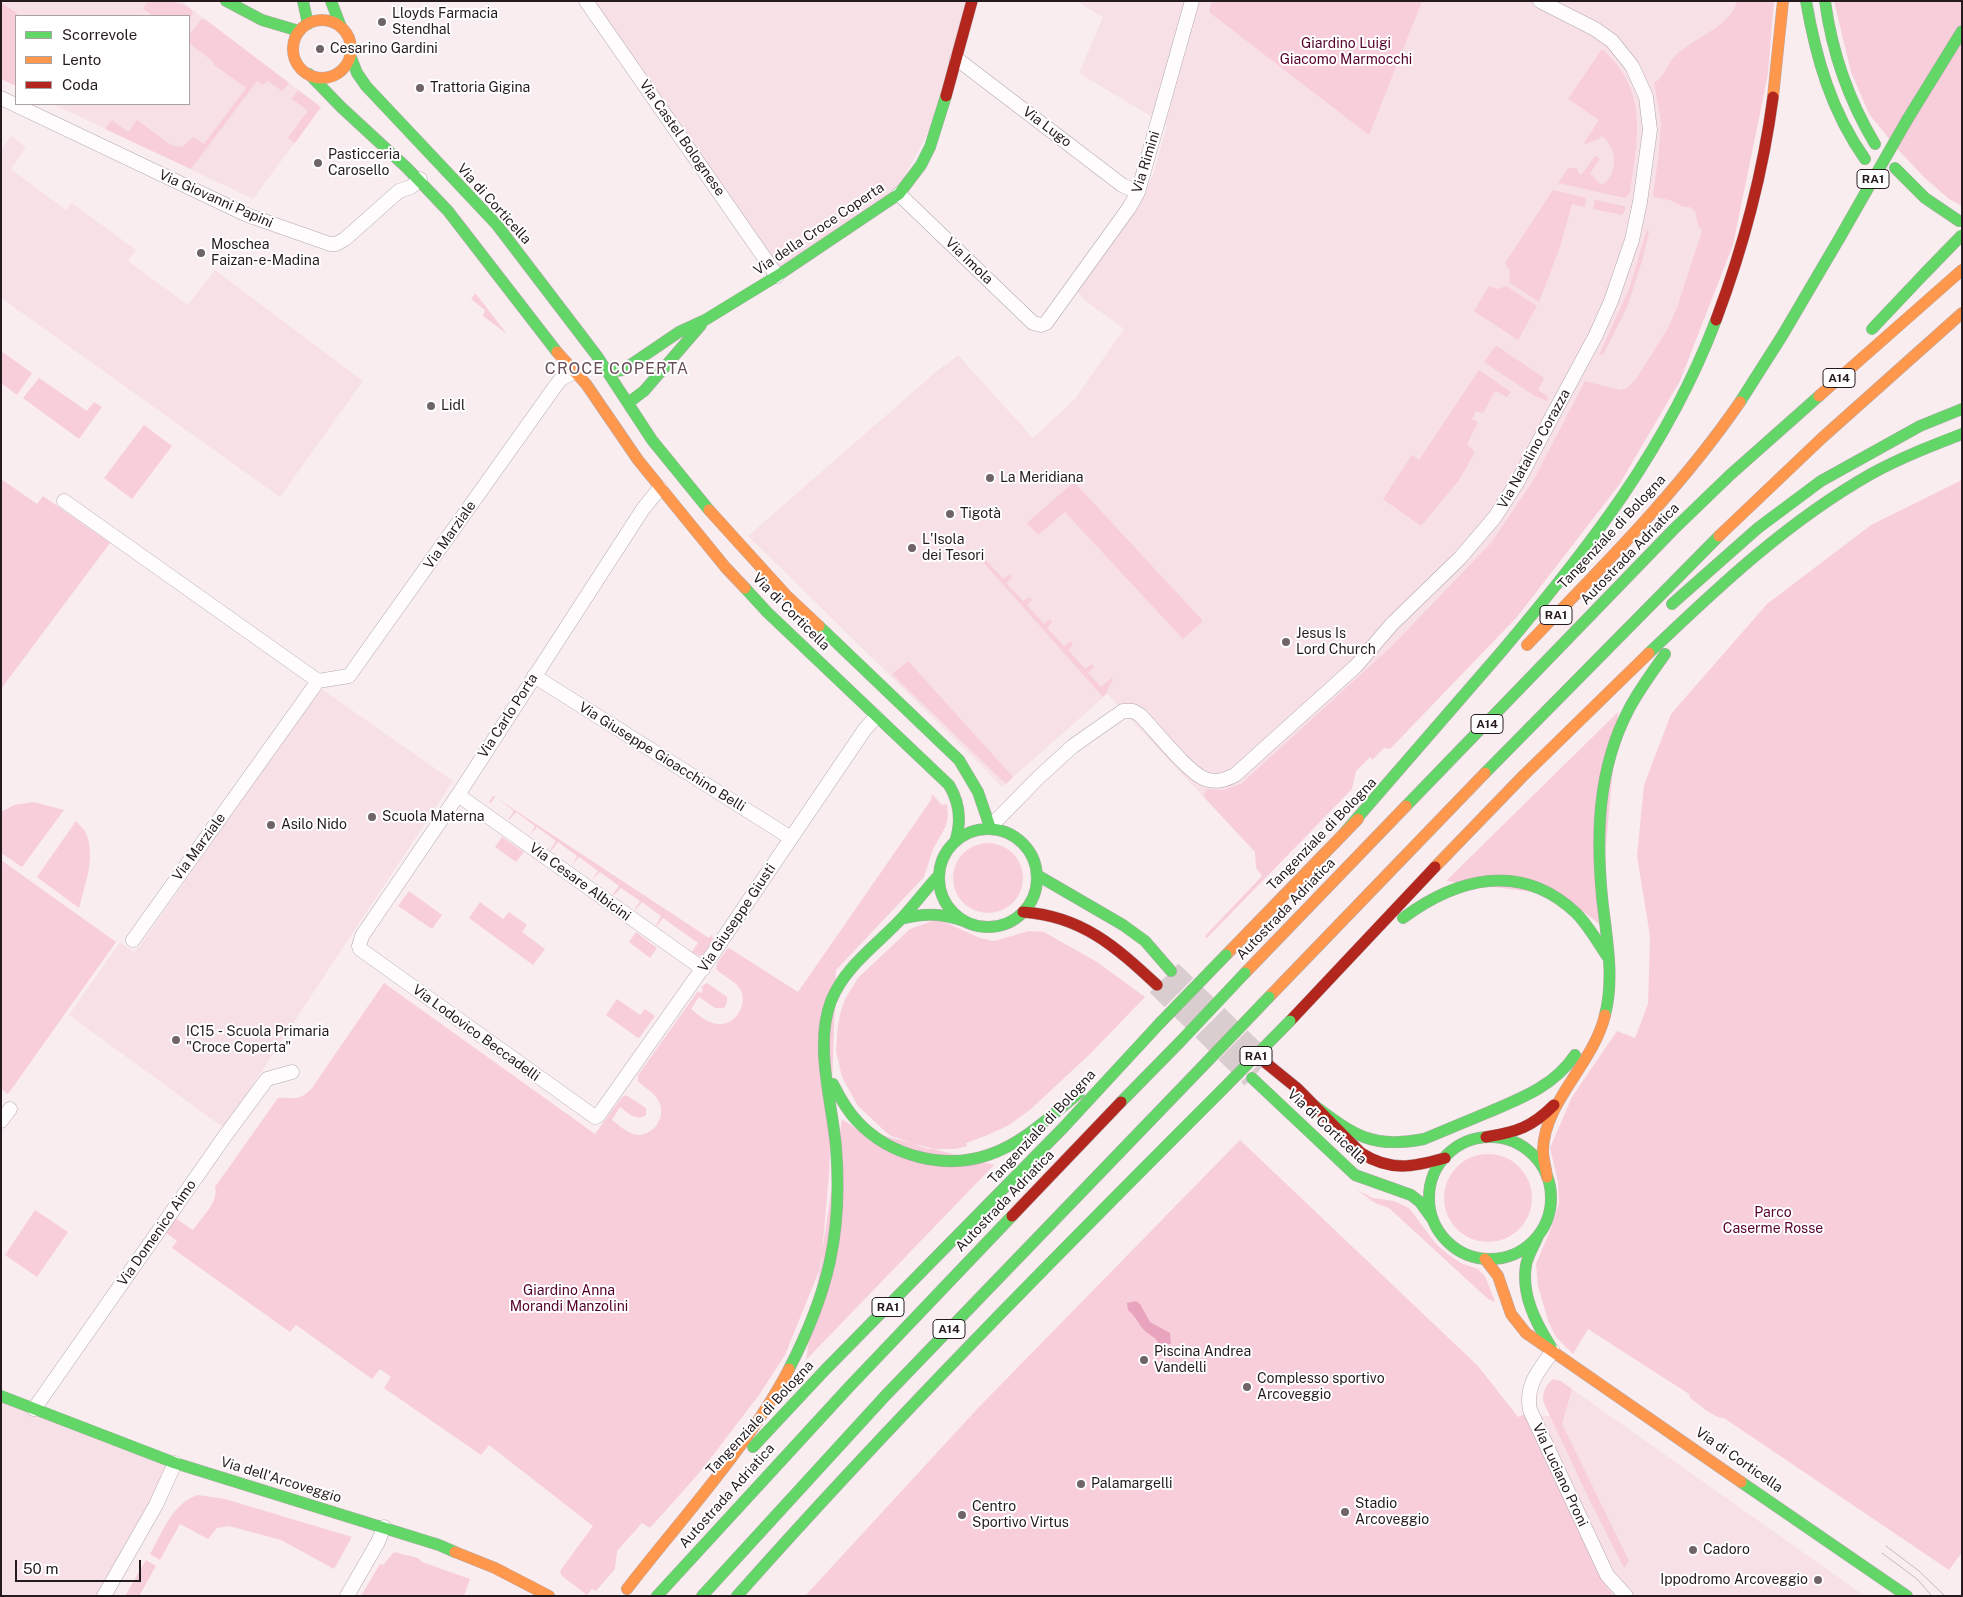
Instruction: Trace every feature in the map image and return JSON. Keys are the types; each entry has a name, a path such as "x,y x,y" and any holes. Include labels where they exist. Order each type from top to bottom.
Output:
{"main road":[{"path":"226,1 273,24 304,27"},
{"path":"273,24 282,22 292,16 301,1"},
{"path":"301,1 304,27"},
{"path":"331,1 341,27 350,40 350,56 347,64 332,76 323,78 309,74 298,65 294,56 294,42 304,27 317,20 327,20 341,27"},
{"name":"Via della Croce Coperta","path":"608,372 623,370 679,332 705,320 777,276 899,194 921,165 930,147 957,59 972,1"},
{"path":"1346,831 1572,567 1638,474 1675,411 1718,314 1751,211 1770,124 1783,1"},
{"path":"1806,1 1822,73 1829,94 1841,120 1864,159"},
{"path":"1825,1 1827,22 1837,65 1858,116 1875,144"},
{"name":"Tangenziale di Bologna","path":"1515,656 1583,587 1676,485 1719,431 1752,385 1840,238 1907,120 1962,31"},
{"name":"Via di Corticella","path":"350,56 361,80 429,155 497,225 608,372 647,433 715,518 786,595 959,760 980,792 990,828"},
{"name":"Via di Corticella","path":"309,74 336,102 420,179 464,228 478,250 555,351 585,371 593,395 633,454 726,568 767,612 876,717 937,772 955,793 960,811 959,832 955,842 944,857 940,875 945,901 956,915 964,921"},
{"path":"1895,168 1925,198 1959,221"},
{"path":"1867,334 1962,235"},
{"name":"Autostrada Adriatica","path":"657,1596 750,1493 992,1235 1674,529 1730,475 1962,270"},
{"name":"A14","path":"702,1596 774,1515 1007,1268 1471,785 1761,494 1831,428 1962,313"},
{"name":"Via della Croce Coperta","path":"628,403 644,391 705,320"},
{"path":"1730,475 1839,362"},
{"path":"585,371 608,372"},
{"name":"Via di Corticella","path":"593,395 607,406 628,403"},
{"path":"1660,615 1758,528 1821,481 1920,426 1962,409"},
{"name":"RA1","path":"737,1596 796,1528 903,1412 1322,989 1467,833 1708,597 1764,547 1824,503 1872,474 1962,434"},
{"path":"1563,1096 1542,1117 1526,1129 1516,1133 1470,1140 1444,1158 1435,1172 1430,1188 1430,1206 1434,1222 1441,1234 1460,1251 1485,1259 1500,1258 1514,1254 1527,1247 1538,1236 1546,1223 1550,1208 1551,1192 1543,1152 1545,1137 1563,1096 1597,1041 1602,1028 1610,989 1598,820 1608,757 1628,709 1649,676 1670,649 1764,547"},
{"path":"1471,785 1638,634"},
{"name":"Tangenziale di Bologna","path":"625,1592 755,1445 812,1384 1029,1164 1160,1023 1488,684"},
{"path":"901,919 927,912 937,912 990,927 1008,922 1023,912 1035,887 1037,875 1035,864 1024,844 1015,837 990,828 971,831 955,842"},
{"path":"625,1592 726,1463 758,1418 789,1368 815,1314 832,1261 838,1222 838,1171 825,1037 826,1019 830,1003 838,988 861,957 901,919 940,875"},
{"path":"1037,875 1123,925 1145,941 1171,971"},
{"path":"1322,989 1382,934 1427,900 1446,890 1476,881 1500,880 1526,884 1552,895 1571,908 1588,927 1608,960"},
{"path":"1023,912 1048,914 1077,925 1125,956 1157,985"},
{"path":"1315,1106 1366,1140 1377,1143 1406,1144 1424,1139 1526,1096 1550,1083 1567,1066 1596,1024 1610,989"},
{"path":"828,1069 843,1103 864,1128 879,1140 915,1157 955,1162 989,1155 1012,1142 1068,1102 1147,1038"},
{"name":"Via di Corticella","path":"1266,1063 1298,1089 1360,1153 1369,1159 1398,1168 1413,1167 1444,1158"},
{"name":"Via di Corticella","path":"1252,1078 1355,1175 1390,1187 1420,1201 1434,1222"},
{"path":"1486,1137 1509,1140 1529,1151 1540,1163 1547,1177"},
{"name":"Via di Corticella","path":"1538,1236 1526,1264 1525,1278 1528,1300 1535,1319 1553,1351"},
{"name":"Via di Corticella","path":"1485,1259 1498,1276 1511,1314 1526,1333 1907,1596"},
{"name":"Via dell'Arcoveggio","path":"1,1396 175,1463 439,1545 495,1568 549,1596"}],"street":[{"name":"Via Castel Bolognese","path":"586,1 777,276"},
{"name":"Via Rimini","path":"1041,325 1050,319 1129,208 1138,192 1192,1"},
{"name":"Via Natalino Corazza","path":"990,828 1039,777 1073,746 1119,714 1128,710 1140,715 1190,769 1203,778 1219,781 1235,775 1366,656 1392,624 1448,571 1474,543 1506,500 1596,335 1614,292 1635,227 1650,130 1648,108 1642,86 1632,66 1620,49 1595,29 1540,1"},
{"name":"Via Lugo","path":"957,59 1122,185 1138,192"},
{"name":"Via Giovanni Papini","path":"1,98 15,105"},
{"name":"Via Giovanni Papini","path":"16,105 230,208 330,244 336,244 345,239 399,191 411,188 420,179"},
{"name":"Via Imola","path":"899,194 1033,323 1041,325"},
{"name":"Via Marziale","path":"133,940 318,681 350,676 554,388 562,378 585,371"},
{"name":"Via Carlo Porta","path":"359,946 362,936 458,794 643,509 660,488"},
{"path":"64,501 318,681"},
{"name":"Via Giuseppe Gioacchino Belli","path":"534,676 791,838"},
{"name":"Via Giuseppe Giusti","path":"595,1117 598,1116 703,969 864,729 876,717"},
{"name":"Via Cesare Albicini","path":"458,794 703,969"},
{"name":"Via Lodovico Beccadelli","path":"359,946 360,949 378,963 595,1117"},
{"name":"Via Domenico Aimo","path":"34,1409 267,1079 292,1072"},
{"path":"1,1121 10,1109"},
{"name":"Via Luciano Proni","path":"1553,1351 1532,1379 1528,1395 1530,1410 1607,1576 1626,1596"},
{"path":"104,1596 156,1505 175,1463"},
{"path":"347,1596 378,1542 384,1527"}],"shaded area":[{"path":"1,1 181,1 321,107 253,199 55,105 190,105 190,15 20,15"},
{"path":"587,1 968,1 936,118 898,188 776,270"},
{"path":"1076,1 1760,1 1678,330 1255,852 1107,694 1002,787 748,536 944,365 958,355 1033,438 1074,400 1124,329 1083,299 1075,288 1141,199 1153,175 1167,126 1079,73 1103,17"},
{"path":"11,136 26,147 11,169 66,210 72,203 136,250 128,261 188,305 215,270 363,381 280,497 1,298 1,150"},
{"path":"320,688 453,781 224,1128 69,1015 120,942 134,952 142,943"},
{"path":"1136,1301 1140,1304 1150,1322 1170,1333 1171,1344 1159,1344 1154,1337 1144,1330 1128,1310 1127,1303"},
{"path":"1572,1389 1865,1596 1614,1596 1605,1585 1525,1414 1550,1416"},
{"path":"1,1400 175,1463 104,1596 1,1596"}],"green space":[{"path":"148,1 167,1 180,3 193,13 190,18 190,15 152,15 143,9"},
{"name":"Giardino Luigi Giacomo Marmocchi","path":"1212,1 1422,1 1369,135 1209,12"},
{"path":"1737,1 1774,1 1768,74 1733,245 1680,381 1619,485 1517,617 1390,749 1384,748 1372,760 1370,757 1356,771 1352,789 1207,938 1205,936 1262,876 1256,868 1255,852 1204,797 1206,789 1223,790 1241,784 1391,647 1491,543 1533,481 1585,381 1620,390 1627,388 1636,379 1667,330 1677,308 1702,231 1695,211 1690,207 1683,207 1670,200 1653,196 1661,122 1654,83 1661,78 1675,56 1728,18 1734,10"},
{"path":"1834,1 1962,1 1962,206 1949,199 1926,179 1900,152 1869,114 1851,72"},
{"path":"1,2 20,15 15,15 15,86 1,79"},
{"path":"202,19 206,20 289,83 282,91 268,81 263,85 257,81 191,169 105,129 112,120 128,132 137,120 171,145 183,146 193,137 204,144 246,88 213,64 214,62 190,44 190,34"},
{"path":"1602,49 1617,65 1627,81 1634,98 1637,116 1636,153 1630,193 1625,198 1558,183 1568,168 1577,168 1579,174 1582,174 1595,156 1600,159 1590,173 1601,185 1607,181 1614,168 1613,153 1606,140 1601,136 1599,139 1584,143 1599,120 1568,99"},
{"path":"298,90 321,107 295,143 288,138 307,112 307,110 292,99"},
{"path":"1553,190 1586,198 1585,207 1572,204 1560,247 1539,302 1509,282 1510,272 1505,263"},
{"path":"1595,200 1624,206 1626,209 1622,215 1593,209"},
{"path":"1647,229 1649,232 1642,261 1627,307 1606,349 1603,354 1599,355 1629,289"},
{"path":"1489,286 1498,289 1506,286 1537,306 1518,340 1474,311"},
{"path":"475,294 507,334 483,316 485,310 471,299"},
{"path":"1497,346 1544,378 1538,390 1548,397 1547,401 1535,396 1484,362"},
{"path":"1,351 32,373 17,395 1,383"},
{"path":"1479,370 1511,392 1507,397 1495,391 1483,413 1476,411 1472,419 1478,422 1467,444 1475,452 1459,480 1421,526 1383,499 1412,455 1419,460"},
{"path":"39,378 87,411 94,402 102,407 79,439 23,398"},
{"path":"144,425 172,446 132,499 104,478"},
{"path":"1,479 37,504 43,496 110,543 1,689"},
{"name":"Parco Caserme Rosse","path":"1962,480 1962,1552 1949,1570 1724,1418 1715,1416 1706,1410 1690,1398 1689,1394 1588,1329 1573,1354 1556,1337 1548,1321 1538,1286 1536,1264 1552,1226 1559,1203 1558,1182 1550,1148 1572,1097 1617,1031 1635,1038 1648,1004 1650,936 1637,856 1644,785 1671,714 1767,604 1871,525"},
{"path":"1074,482 1203,621 1183,639 1065,512 1038,535 1027,523"},
{"path":"986,560 1003,579 1010,574 1012,578 1006,583 1023,601 1030,597 1032,600 1027,605 1044,624 1050,619 1052,622 1047,628 1064,646 1071,641 1073,645 1068,650 1085,669 1092,664 1094,667 1088,673 1101,687 1112,678 1113,680 1103,697 984,563"},
{"path":"908,661 1013,777 1006,784 892,674"},
{"path":"1618,712 1599,924 1564,896 1446,881"},
{"name":"Giardino Anna Morandi Manzolini","path":"932,794 942,805 947,804 948,815 946,826 933,849 924,877 836,970 829,1173 821,1266 785,1355 759,1395 700,1472 650,1528 642,1523 617,1551 615,1569 596,1591 592,1589 587,1595 562,1576 560,1571 593,1526 489,1445 481,1455 384,1388 391,1377 380,1369 372,1379 296,1325 290,1332 172,1248 177,1241 165,1232 175,1218 193,1230 212,1204 216,1193 215,1187 278,1098 300,1097 312,1088 384,983 595,1134 622,1097 626,1095 646,1108 646,1115 639,1118 629,1114 620,1107 612,1120 635,1135 645,1134 655,1127 661,1111 658,1100 638,1081 638,1075 698,991 701,993 703,989 701,987 707,983 727,997 727,1003 724,1008 715,1008 699,997 691,1009 700,1016 710,1022 724,1024 735,1018 739,1013 743,1001 740,989 716,969 717,963 727,949 729,948 798,992 931,800"},
{"path":"492,795 709,938 712,935 713,940 704,954 699,956 692,952 698,943 663,918 657,926 661,916 642,902 636,910 640,901 621,888 614,895 619,886 600,872 592,880 598,871 579,857 572,865 577,856 558,842 551,851 556,841 537,827 530,835 535,826 516,812 508,820 514,811 495,797 491,803 489,802"},
{"path":"34,802 64,810 22,867 1,853 1,812 14,805"},
{"path":"76,821 86,833 90,852 90,861 79,908 37,877"},
{"path":"502,837 524,852 516,862 495,847"},
{"path":"988,843 1001,846 1013,853 1020,865 1023,878 1020,891 1013,903 1001,910 988,913 975,910 963,903 956,891 953,878 956,865 963,853 975,846"},
{"path":"1,860 116,942 8,1094 1,1089"},
{"path":"409,891 442,915 432,929 398,906"},
{"path":"480,902 503,919 509,912 527,925 522,932 545,949 533,965 469,918"},
{"path":"938,919 980,938 994,941 1029,931 1044,932 1097,962 1145,997 1092,1052 1031,1109 1009,1125 966,1143 967,1146 955,1149 928,1149 889,1135 858,1106 842,1077 836,1051 841,1011 845,999 858,978 910,929"},
{"path":"636,932 657,948 650,958 629,942"},
{"path":"617,999 640,1015 645,1009 655,1016 640,1037 638,1038 606,1015"},
{"path":"842,1119 855,1128 994,1165 806,1360"},
{"name":"Complesso sportivo Arcoveggio","path":"1240,1140 1478,1366 1518,1417 1525,1414 1605,1585 1614,1596 805,1596 979,1407"},
{"path":"1488,1154 1505,1157 1519,1167 1529,1181 1532,1198 1529,1215 1519,1229 1505,1239 1488,1242 1471,1239 1457,1229 1447,1215 1444,1198 1447,1181 1457,1167 1471,1157"},
{"path":"1357,1190 1373,1198 1394,1201 1409,1208 1436,1244 1461,1263 1478,1269 1485,1276 1495,1302 1488,1299 1389,1208 1375,1203"},
{"path":"35,1210 68,1232 37,1277 5,1255"},
{"path":"1553,1379 1561,1381 1572,1389 1562,1424 1629,1561 1624,1568 1543,1401 1545,1389"},
{"path":"198,1495 225,1499 352,1537 334,1569 281,1540 229,1526 217,1528 208,1539 180,1524 160,1560 150,1554 175,1511 189,1499"},
{"path":"394,1552 418,1558 422,1562 470,1579 464,1596 361,1596 380,1564 383,1565"},
{"path":"146,1560 156,1566 139,1596 125,1596"}],"tunnel":[{"path":"1171,971 1266,1063"},
{"path":"1157,985 1252,1078"}],"tram line":[{"path":"1886,1546 1919,1571 1945,1596"},
{"path":"1882,1553 1917,1579 1932,1596"}],"traffic: fast":[{"path":"226,1 262,20 299,31"},
{"path":"303,1 308,24"},
{"path":"331,1 341,27"},
{"path":"1806,1 1826,83 1843,122 1865,159"},
{"path":"1825,1 1832,39 1842,75 1865,127 1875,144"},
{"path":"1907,120 1962,31"},
{"path":"350,55 357,73 366,86 497,225 597,356 652,440 709,510"},
{"path":"309,74 341,107 407,168 448,211 557,352"},
{"path":"608,372 623,370 679,332 705,320 777,276 899,194 921,165 930,147 946,96"},
{"path":"1839,239 1907,120"},
{"path":"1895,168 1925,198 1959,221"},
{"path":"1925,273 1962,235"},
{"path":"1740,402 1782,336 1839,239"},
{"path":"1872,329 1925,273"},
{"path":"1346,831 1534,613 1595,535 1650,454 1697,367 1716,320"},
{"path":"628,403 644,391 701,325"},
{"path":"1406,806 1674,529 1730,475 1819,396"},
{"path":"1672,604 1758,528 1821,481 1920,426 1962,409"},
{"path":"1649,653 1755,556 1840,492 1882,468 1962,434"},
{"path":"1485,773 1719,536"},
{"path":"745,588 767,612 949,785 956,799 959,812 959,827 955,842"},
{"path":"819,626 959,760 978,792 990,827"},
{"path":"1605,1015 1610,971 1599,850 1605,779 1610,756 1628,711 1665,654"},
{"path":"988,829 1007,833 1022,844 1033,859 1037,878 1033,897 1022,912 1007,923 988,927 969,923 954,912 943,897 939,878 943,859 954,844 969,833 988,829"},
{"path":"789,1369 803,1341 823,1288 830,1262 834,1235 838,1178 834,1129 824,1055 826,1018 831,1001 837,988 853,966 902,918 939,875"},
{"path":"1037,875 1123,925 1145,941 1171,971"},
{"path":"1403,918 1445,893 1467,885 1489,881 1511,881 1533,886 1555,897 1576,913 1607,956"},
{"path":"901,919 932,915 948,916 964,921"},
{"path":"1160,1023 1226,955"},
{"path":"1179,1043 1245,973"},
{"path":"1202,1067 1269,997"},
{"path":"1222,1090 1290,1021"},
{"path":"753,1447 825,1370 1063,1128 1160,1023"},
{"path":"1121,1102 1179,1043"},
{"path":"1315,1106 1365,1138 1391,1142 1424,1139 1513,1102 1536,1090 1557,1075 1575,1055"},
{"path":"702,1596 886,1395 1202,1067"},
{"path":"1252,1078 1355,1175 1411,1195 1420,1202 1433,1220"},
{"path":"833,1084 854,1118 871,1134 886,1144 918,1157 954,1161 988,1155 1013,1144 1079,1093"},
{"path":"737,1596 915,1402 1222,1090"},
{"path":"1490,1137 1513,1142 1533,1155 1546,1175 1551,1198 1546,1221 1533,1241 1513,1254 1490,1259 1467,1254 1447,1241 1434,1221 1429,1198 1434,1175 1447,1155 1467,1142 1490,1137"},
{"path":"657,1596 850,1386 1012,1216"},
{"path":"1538,1236 1526,1265 1526,1287 1535,1318 1551,1347"},
{"path":"1,1396 175,1463 439,1545 455,1552"},
{"path":"1741,1482 1907,1596"}],"traffic: slow":[{"path":"1773,97 1783,1"},
{"path":"322,20 338,25 346,33 351,49 346,65 338,73 322,78 306,73 298,65 293,49 298,33 306,25 322,20"},
{"path":"1819,396 1962,270"},
{"path":"1719,536 1822,438 1962,313"},
{"path":"557,352 586,384 638,460 726,568 745,588"},
{"path":"1527,645 1611,558 1665,498 1740,402"},
{"path":"709,510 786,595 819,626"},
{"path":"1435,867 1523,776 1649,653"},
{"path":"1269,997 1485,773"},
{"path":"1245,973 1406,806"},
{"path":"1226,955 1358,819"},
{"path":"1547,1177 1543,1157 1545,1132 1560,1099 1591,1050 1605,1015"},
{"path":"1485,1259 1498,1276 1511,1314 1526,1333 1741,1482"},
{"path":"627,1589 734,1454 773,1398 789,1369"},
{"path":"455,1552 495,1568 549,1596"}],"traffic: jam":[{"path":"946,96 972,1"},
{"path":"1716,320 1751,210 1764,154 1773,97"},
{"path":"1290,1021 1435,867"},
{"path":"1023,912 1044,915 1081,927 1112,946 1157,985"},
{"path":"1266,1063 1298,1089 1361,1153 1372,1159 1382,1163 1402,1166 1423,1164 1445,1158"},
{"path":"1012,1216 1121,1102"},
{"path":"1486,1137 1507,1133 1523,1127 1538,1119 1554,1105"}],"place":[{"name":"Lloyds Farmacia Stendhal","path":"382,22"},
{"name":"Cesarino Gardini","path":"320,49"},
{"name":"Trattoria Gigina","path":"420,88"},
{"name":"Pasticceria Carosello","path":"318,163"},
{"name":"Moschea Faizan-e-Madina","path":"201,253"},
{"name":"Lidl","path":"431,406"},
{"name":"La Meridiana","path":"990,478"},
{"name":"Tigotà","path":"950,514"},
{"name":"L'Isola dei Tesori","path":"912,548"},
{"name":"Jesus Is Lord Church","path":"1286,642"},
{"name":"Scuola Materna","path":"372,817"},
{"name":"Asilo Nido","path":"271,825"},
{"name":"IC15 - Scuola Primaria \"Croce Coperta\"","path":"176,1040"},
{"name":"Piscina Andrea Vandelli","path":"1144,1360"},
{"name":"Complesso sportivo Arcoveggio","path":"1247,1387"},
{"name":"Palamargelli","path":"1081,1484"},
{"name":"Stadio Arcoveggio","path":"1345,1512"},
{"name":"Centro Sportivo Virtus","path":"962,1515"},
{"name":"Cadoro","path":"1693,1550"},
{"name":"Ippodromo Arcoveggio","path":"1818,1580"}],"district":[{"name":"CROCE COPERTA","path":"617,369"}]}
